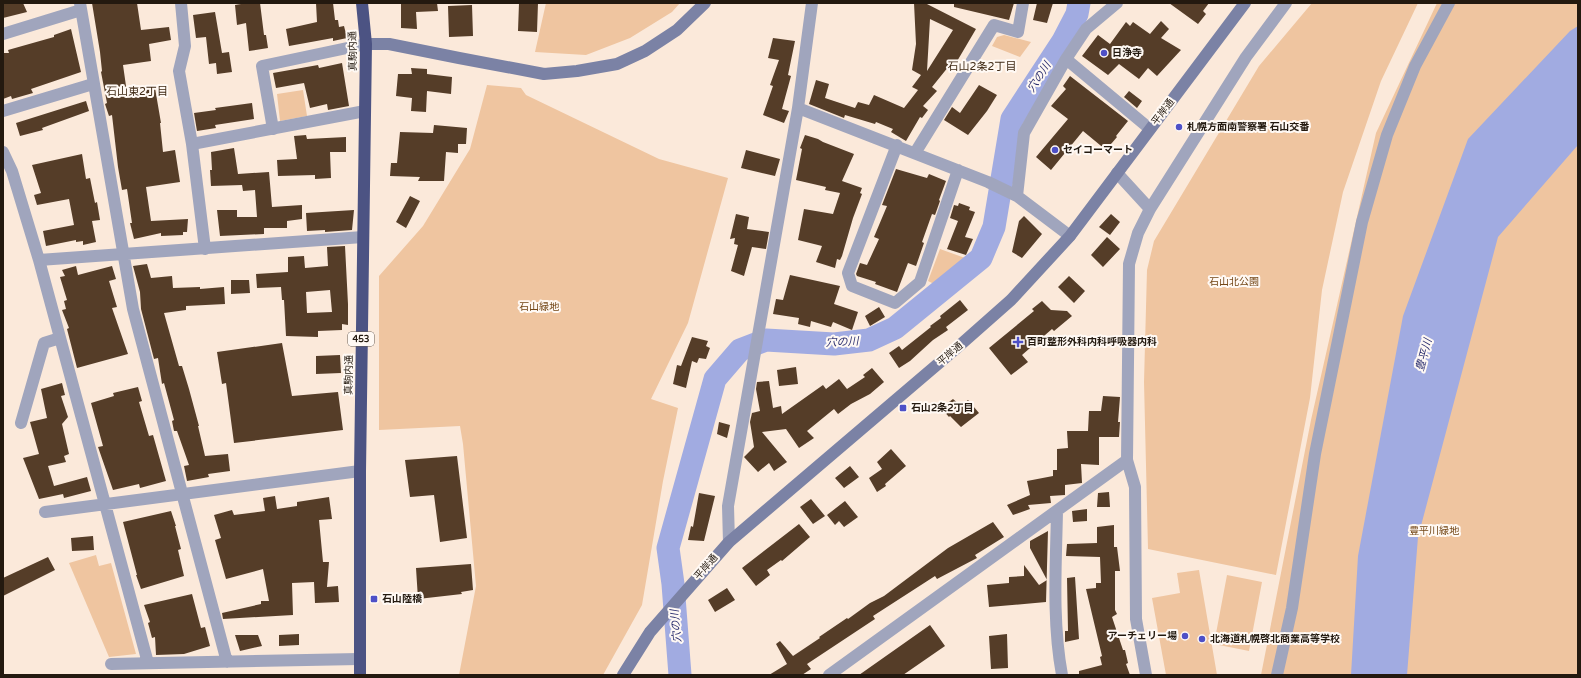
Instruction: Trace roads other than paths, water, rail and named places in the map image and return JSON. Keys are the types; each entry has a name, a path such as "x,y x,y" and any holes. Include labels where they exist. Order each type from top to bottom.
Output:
{"highway":[{"name":"真駒内通","path":"360,675 360,472 366,44 362,3"}],"street":[{"path":"181,3 185,46 179,71 192,144 205,249"},
{"path":"273,129 262,66 366,44 389,44 544,74 577,71 616,64 645,51 677,30 705,3"},
{"path":"729,542 728,506 798,108 812,3"},
{"path":"915,153 994,25 1018,32 1023,3"},
{"path":"1013,194 1024,133 1066,59 1086,29 1117,3"},
{"name":"平岸通","path":"623,675 650,632 729,542 1011,300 1070,236 1245,3"},
{"path":"1146,675 1136,619 1135,487 1127,460 1129,264 1138,233 1150,209 1246,57 1286,3"},
{"path":"1277,675 1292,608 1315,454 1362,222 1387,135 1415,66 1449,3"},
{"path":"3,34 80,6 133,309 227,662"},
{"path":"1066,59 1150,129"},
{"path":"3,111 93,84"},
{"path":"798,108 988,182 1013,194 1070,236"},
{"path":"192,144 365,111"},
{"path":"896,145 848,273 852,286 895,303 920,282 958,170"},
{"path":"3,152 12,171 39,260 148,664"},
{"path":"1116,174 1150,209"},
{"path":"39,260 363,237"},
{"path":"21,423 44,344 60,338"},
{"path":"829,675 1127,460"},
{"path":"45,512 360,472"},
{"path":"1057,511 1056,603 1058,656 1062,675"},
{"path":"111,664 359,659"}],"water":[{"name":"豊平川","path":"1578,26 1578,145 1498,237 1418,537 1407,675 1351,675 1358,556 1403,316 1468,139 1570,31"}],"waterway":[{"name":"穴の川","path":"680,675 673,584 668,548 715,379 740,350 766,340 834,344 869,340 895,328 981,258 994,227 1012,119 1063,41 1077,14 1079,3"}],"place":[{"name":"日浄寺","path":"1104,53"},
{"name":"札幌方面南警察署 石山交番","path":"1179,127"},
{"name":"セイコーマート","path":"1055,150"},
{"name":"百町整形外科内科呼吸器内科","path":"1018,342"},
{"name":"石山2条2丁目","path":"903,408"},
{"name":"石山陸橋","path":"374,599"},
{"name":"アーチェリー場","path":"1185,636"},
{"name":"北海道札幌啓北商業高等学校","path":"1202,639"}],"district":[{"name":"石山2条2丁目","path":"982,66"},
{"name":"石山東2丁目","path":"137,91"}],"park label":[{"name":"石山北公園","path":"1234,282"},
{"name":"石山緑地","path":"539,307"},
{"name":"豊平川緑地","path":"1434,531"}]}
